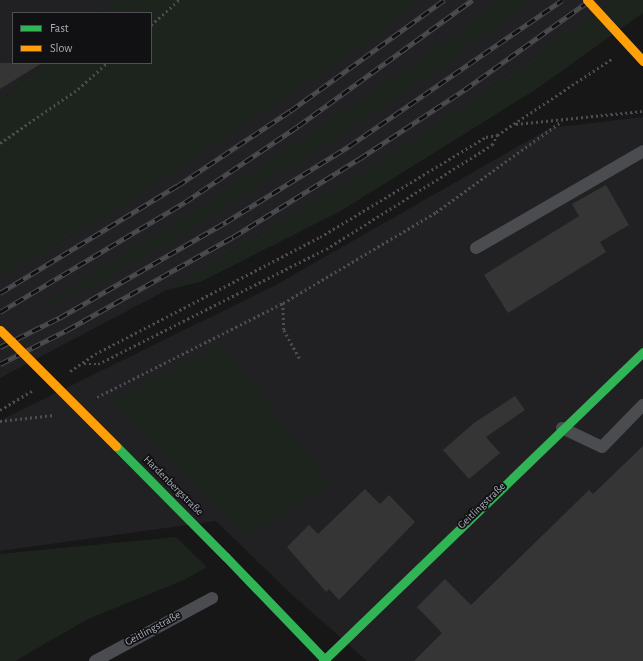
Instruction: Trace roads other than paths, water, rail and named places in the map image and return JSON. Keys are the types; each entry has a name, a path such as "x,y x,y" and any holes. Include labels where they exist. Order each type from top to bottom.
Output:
{"main road":[{"path":"587,0 643,61"},
{"name":"Hardenbergstraße","path":"0,330 226,557 324,660"},
{"name":"Geitlingstraße","path":"324,660 562,428 643,352"}],"lane":[{"path":"476,248 643,151"},
{"path":"562,428 602,446 643,405"},
{"name":"Geitlingstraße","path":"95,661 212,598"}],"railway":[{"path":"0,293 177,186 290,111 444,0"},
{"path":"0,312 185,202 298,126 472,0"},
{"path":"0,347 59,318 226,222 349,146 562,0"},
{"path":"0,364 67,330 233,237 359,159 464,90 590,0"}]}
